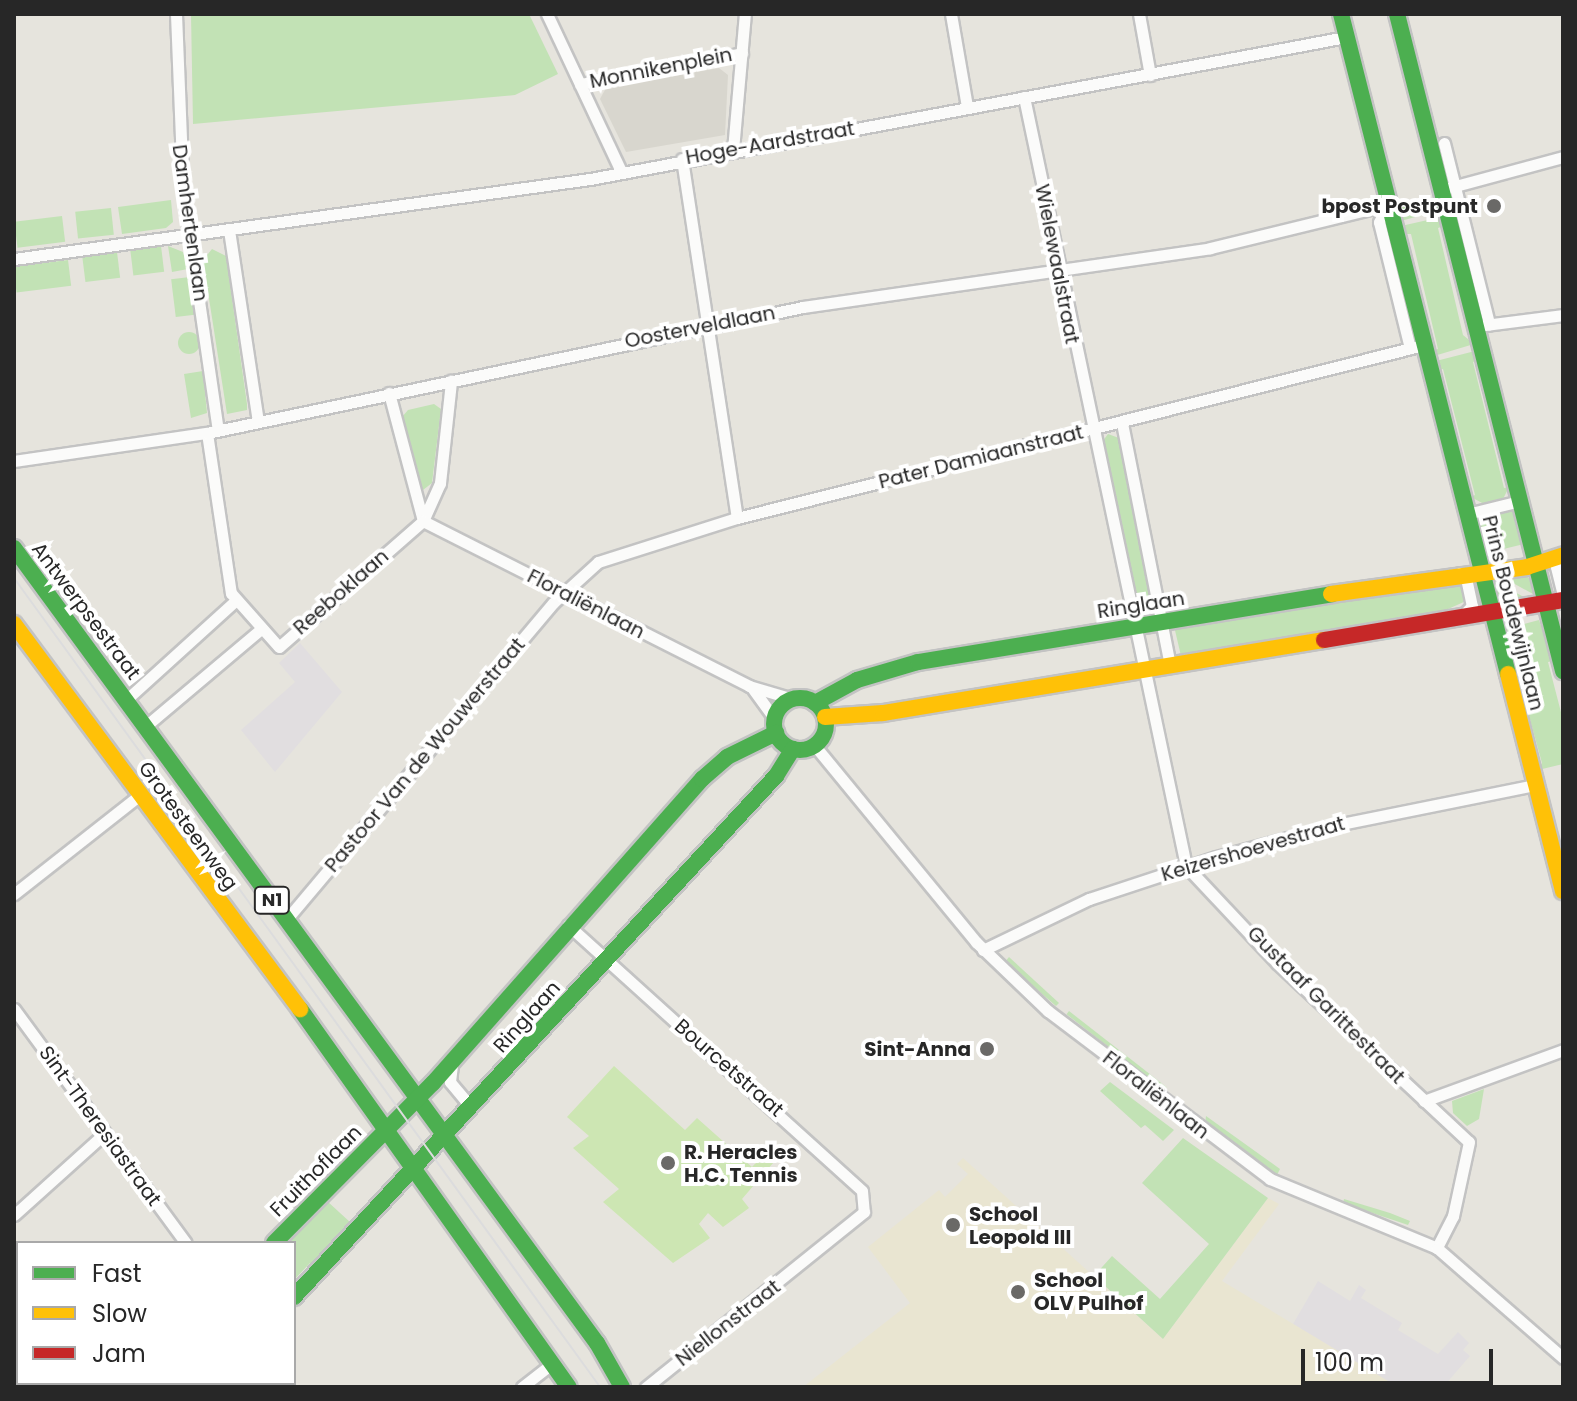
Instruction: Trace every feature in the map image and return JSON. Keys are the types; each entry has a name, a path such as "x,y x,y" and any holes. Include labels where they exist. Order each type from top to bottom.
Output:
{"main road":[{"name":"Prins Boudewijnlaan","path":"1341,14 1387,205 1416,346 1467,514 1563,891"},
{"name":"Prins Boudewijnlaan","path":"1397,14 1448,188 1483,326 1535,562 1557,599 1563,671"},
{"name":"Antwerpsestraat","path":"14,548 127,699"},
{"name":"Ringlaan","path":"815,703 857,680 906,665 1563,556"},
{"path":"825,717 883,713 1458,619 1490,609 1557,599"},
{"name":"Grotesteenweg","path":"14,624 388,1128"},
{"name":"Grotesteenweg","path":"127,699 417,1100"},
{"name":"Ringlaan","path":"417,1100 568,925 702,779 727,757 775,726 793,699"},
{"path":"775,726 793,749 815,746 826,730 825,717 815,703 793,699"},
{"name":"Ringlaan","path":"417,1167 776,776 793,749"},
{"name":"Fruithoflaan","path":"276,1241 417,1100"},
{"name":"N1","path":"417,1100 443,1140 597,1343 622,1387"},
{"name":"N1","path":"388,1128 569,1387"},
{"path":"296,1295 417,1167"}],"street":[{"name":"Damhertenlaan","path":"176,14 177,129 231,593 262,628"},
{"path":"547,14 580,84"},
{"path":"742,53 745,14"},
{"path":"951,14 967,107"},
{"path":"1139,14 1150,75"},
{"name":"Hoge-Aardstraat","path":"14,259 621,171 1346,37"},
{"name":"Monnikenplein","path":"621,171 580,84 742,53 733,150"},
{"name":"Wielewaalstraat","path":"1024,97 1090,430 1186,866"},
{"name":"Prins Boudewijnlaan","path":"1444,143 1448,188"},
{"path":"1448,188 1563,157"},
{"path":"682,159 737,518"},
{"name":"Oosterveldlaan","path":"14,461 213,432 708,324 900,290 1210,248 1387,205"},
{"name":"Damhertenlaan","path":"229,230 258,422"},
{"path":"1483,326 1563,315"},
{"name":"Pater Damiaanstraat","path":"567,595 584,571 598,562 737,518 1122,423 1416,346"},
{"path":"423,521 440,483 451,381"},
{"path":"389,393 423,521"},
{"path":"1122,423 1170,666"},
{"path":"1467,514 1520,501"},
{"name":"Floraliënlaan","path":"423,521 749,686 793,699"},
{"name":"Reeboklaan","path":"262,628 279,647 423,521"},
{"path":"1557,599 1556,567 1563,556"},
{"path":"1458,619 1472,606 1466,578 1460,573"},
{"name":"Pastoor Van de Wouwerstraat","path":"286,920 553,603 567,595"},
{"path":"127,699 236,600"},
{"path":"147,725 262,628"},
{"name":"Floraliënlaan","path":"749,686 775,726"},
{"name":"Floraliënlaan","path":"815,746 983,950 1048,1011 1270,1179 1437,1248 1563,1358"},
{"name":"Keizershoevestraat","path":"983,950 1089,899 1186,866 1336,825 1535,785"},
{"path":"14,894 140,795"},
{"name":"Gustaaf Garittestraat","path":"1186,866 1277,963 1469,1142 1453,1216 1437,1248"},
{"path":"568,925 606,959"},
{"name":"Bourcetstraat","path":"606,959 850,1179"},
{"name":"Sint-Theresiastraat","path":"14,1009 185,1241"},
{"path":"1424,1101 1563,1050"},
{"path":"453,1060 450,1082 465,1100 477,1102"},
{"path":"14,1215 105,1133"},
{"name":"Niellonstraat","path":"646,1387 864,1212 862,1191 850,1179"},
{"path":"522,1387 553,1363"}],"shaded area":[{"path":"719,68 728,75 725,135 626,152 600,99 606,88"},
{"path":"300,643 342,692 275,772 241,730 295,682 279,663"},
{"name":"School OLV Pulhof","path":"963,1158 1163,1339 1268,1198 1279,1204 1222,1281 1398,1387 803,1387 910,1303 868,1247 939,1190 945,1197 968,1174 957,1164"},
{"path":"1318,1281 1350,1301 1359,1285 1366,1290 1361,1298 1402,1323 1398,1330 1438,1354 1458,1332 1469,1343 1463,1350 1470,1356 1443,1387 1397,1387 1293,1324"}],"green space":[{"path":"191,14 529,14 558,74 515,95 193,124"},
{"path":"1427,198 1438,200 1440,210 1401,221 1398,209"},
{"path":"171,200 173,222 166,228 122,234 118,207"},
{"path":"111,208 114,235 78,239 75,212"},
{"path":"62,216 65,242 18,248 14,222"},
{"path":"1441,217 1444,226 1438,228 1463,335 1474,344 1434,356 1432,351 1438,349 1411,234 1403,234 1401,226"},
{"path":"161,246 164,272 133,276 130,250"},
{"path":"168,246 183,252 188,269 172,272"},
{"path":"212,249 226,256 247,404 247,410 227,414 203,260"},
{"path":"117,252 120,278 85,282 82,256"},
{"path":"68,260 71,286 17,293 14,267"},
{"path":"190,277 195,315 176,317 171,279"},
{"path":"185,332 193,332 200,343 193,354 185,354 178,347 178,339"},
{"path":"1475,351 1478,360 1473,362 1504,488 1509,487 1503,499 1484,504 1471,497 1475,495 1443,369 1438,370 1436,361"},
{"path":"203,371 207,413 191,418 184,374"},
{"path":"434,404 441,409 432,483 423,490 417,484 402,417 408,410"},
{"path":"1108,434 1119,438 1154,609 1137,612 1102,442"},
{"path":"1515,508 1524,544 1484,554 1475,518"},
{"path":"1523,574 1533,581 1533,594 1502,577"},
{"path":"1494,580 1524,597 1503,599 1493,593"},
{"path":"1452,582 1462,585 1466,601 1428,618 1181,656 1174,626"},
{"path":"1539,620 1553,661 1548,662 1563,720 1563,764 1538,770 1542,763 1505,629"},
{"path":"1009,957 1059,1003 1056,1006 1005,962"},
{"path":"1069,1011 1167,1087 1164,1090 1067,1014"},
{"name":"R. Heracles H.C. Tennis","path":"614,1066 685,1130 697,1118 752,1167 771,1147 780,1155 742,1199 749,1208 723,1227 708,1213 699,1224 710,1238 673,1263 603,1202 619,1189 573,1148 589,1136 567,1117"},
{"path":"1110,1082 1174,1130 1163,1141 1145,1125 1141,1128 1100,1091"},
{"path":"1484,1089 1479,1119 1467,1126 1453,1113 1452,1101"},
{"path":"1206,1116 1280,1169 1277,1175 1205,1125"},
{"path":"1183,1138 1268,1198 1163,1339 1094,1276 1112,1256 1160,1299 1209,1244 1142,1183"},
{"path":"1344,1199 1410,1221 1408,1225 1343,1203"},
{"path":"327,1201 351,1223 318,1263 310,1263 296,1278 296,1241 282,1241"}],"tram line":[{"path":"14,578 600,1387"}],"traffic: fast":[{"path":"1341,14 1508,674"},
{"path":"1397,14 1563,671"},
{"path":"14,548 597,1343 622,1387"},
{"path":"815,703 857,680 918,662 1331,594"},
{"path":"800,698 818,706 826,724 818,742 800,750 782,742 774,724 782,706 800,698"},
{"path":"276,1241 433,1083 702,779 727,757 776,733"},
{"path":"296,1295 776,776 793,749"},
{"path":"300,1009 569,1387"}],"traffic: slow":[{"path":"1331,594 1527,567 1563,555"},
{"path":"14,624 300,1009"},
{"path":"825,717 883,713 1324,640"},
{"path":"1508,674 1563,891"}],"traffic: jam":[{"path":"1324,640 1563,600"}],"place":[{"name":"bpost Postpunt","path":"1494,206"},
{"name":"Sint-Anna","path":"987,1049"},
{"name":"R. Heracles H.C. Tennis","path":"668,1163"},
{"name":"School Leopold III","path":"953,1225"},
{"name":"School OLV Pulhof","path":"1018,1292"}]}
